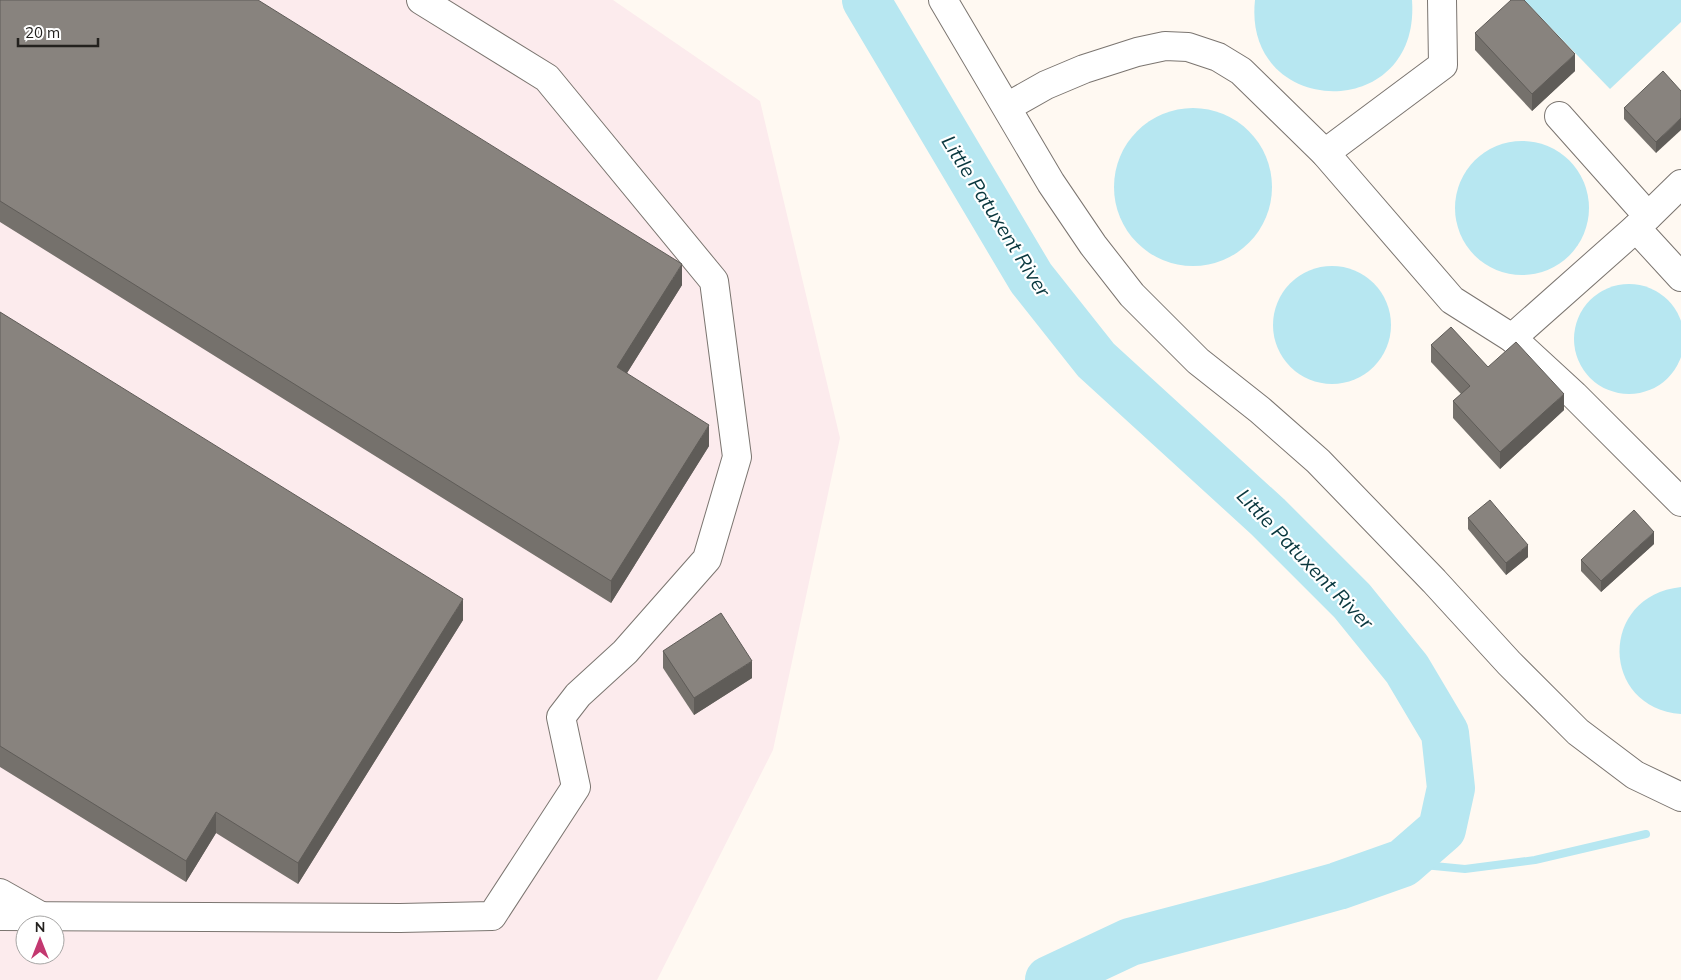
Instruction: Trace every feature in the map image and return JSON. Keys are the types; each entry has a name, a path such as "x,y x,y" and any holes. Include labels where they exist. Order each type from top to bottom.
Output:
{"lane":[{"path":"65,916 400,918 492,916 576,787 561,717 578,695 625,652 707,559 737,457 714,281 547,78 421,0"},
{"path":"943,0 1051,183 1132,295 1198,361 1260,410 1318,461 1434,581 1509,663 1578,732 1635,775 1681,797"},
{"path":"1325,152 1443,65 1442,0"},
{"path":"1007,107 1046,86 1084,69 1137,52 1165,46 1188,47 1218,57 1242,70 1325,152 1452,300 1512,338 1574,395 1681,502"},
{"path":"1559,116 1642,222 1681,277"},
{"path":"1512,338 1642,222 1681,184"},
{"path":"0,893 38,915"},
{"path":"0,916 15,916"}],"shaded area":[{"path":"0,0 613,0 760,101 840,438 773,750 657,980 0,980"}],"water":[{"path":"1255,0 1412,0 1407,40 1389,69 1363,86 1332,91 1301,85 1275,68 1258,39"},
{"path":"1524,0 1681,0 1681,22 1610,89"},
{"path":"1201,108 1216,111 1230,117 1249,131 1259,143 1269,164 1272,187 1269,210 1259,231 1249,243 1237,253 1216,263 1201,266 1185,266 1170,263 1149,253 1127,231 1115,202 1114,179 1117,164 1127,143 1149,121 1178,109"},
{"path":"1522,141 1548,146 1570,160 1584,182 1589,208 1584,234 1570,256 1548,270 1522,275 1496,270 1474,256 1460,234 1455,208 1460,182 1474,160 1496,146"},
{"path":"1332,266 1355,270 1374,283 1387,302 1391,325 1387,348 1374,367 1355,380 1332,384 1309,380 1290,367 1277,348 1273,325 1277,302 1290,283 1309,270"},
{"path":"1629,284 1650,288 1668,300 1680,318 1684,339 1680,360 1668,378 1650,390 1629,394 1608,390 1590,378 1578,360 1574,339 1578,318 1590,300 1608,288"},
{"path":"1681,587 1681,714 1654,707 1635,693 1624,674 1620,652 1623,630 1635,610 1654,595"}],"building":[{"path":"0,0 258,0 682,264 617,367 709,425 611,581 0,201"},
{"path":"1511,0 1524,0 1575,54 1532,94 1475,33"},
{"path":"1663,71 1681,91 1681,118 1656,142 1624,108"},
{"path":"0,312 463,599 298,863 216,812 186,861 0,746"},
{"path":"1451,327 1488,367 1516,342 1564,394 1500,452 1453,401 1470,386 1431,345"},
{"path":"1490,500 1528,545 1506,563 1468,518"},
{"path":"1634,510 1654,532 1601,581 1581,560"},
{"path":"721,613 752,661 694,698 663,651"}],"waterway":[{"name":"Little Patuxent River","path":"866,0 1031,278 1096,360 1268,517 1352,601 1407,669 1445,733 1451,788 1442,829 1403,863 1338,886 1130,942 1049,980"},
{"path":"1403,863 1465,869 1535,860 1646,834"}]}
